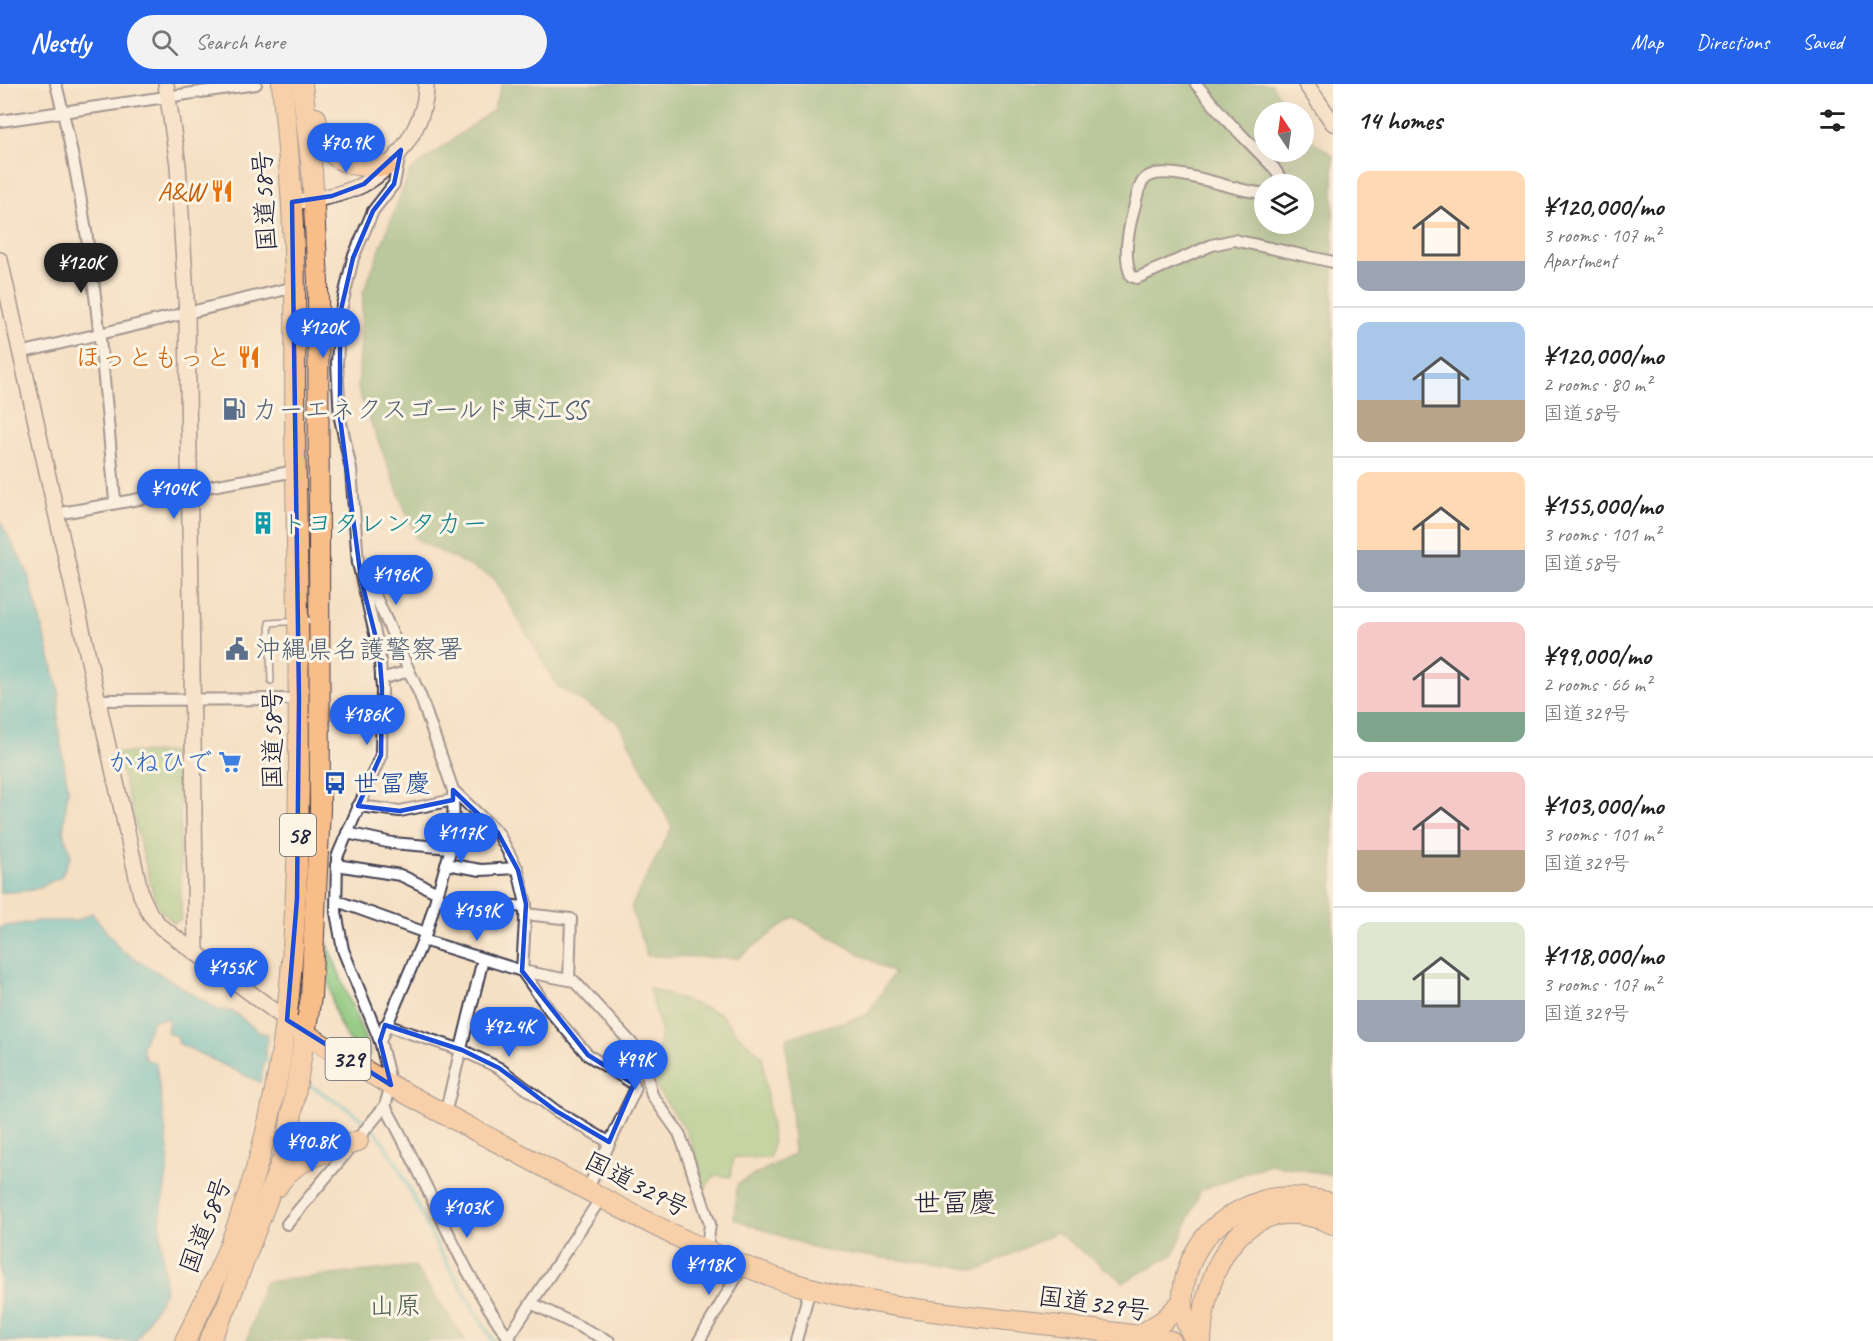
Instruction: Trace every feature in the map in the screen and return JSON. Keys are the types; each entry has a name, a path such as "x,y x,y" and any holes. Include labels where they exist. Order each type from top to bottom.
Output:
{"highway":[{"name":"国道58号","path":"209,1341 226,1308 266,1209 286,1150 311,997 319,844 308,621 296,471 296,287 292,202 282,84"},
{"name":"国道58号","path":"185,1341 214,1281 243,1211 274,1091 287,1020 297,899 299,699 308,621 318,292 314,200 304,84"},
{"path":"304,84 312,98 320,138 331,153 350,165 386,166"},
{"name":"国道329号","path":"287,1020 306,1034 391,1085 594,1194 743,1266 810,1288 911,1308 1070,1333 1139,1336 1171,1341"},
{"path":"266,1209 281,1180 291,1169 312,1157 358,1141"},
{"path":"1139,1336 1164,1320 1181,1303 1195,1255 1213,1229 1227,1219 1252,1205 1284,1197 1333,1203"},
{"path":"1199,1341 1211,1278 1224,1251 1233,1240 1255,1224 1279,1216 1307,1216 1333,1224"},
{"path":"1181,1303 1188,1328 1199,1341"}],"street":[{"path":"56,84 85,210 101,335 115,501"},
{"path":"0,121 63,112 167,91 256,84"},
{"path":"292,202 340,194 364,184 386,166 401,150 421,115 426,99 426,84"},
{"path":"1196,84 1226,120 1278,174"},
{"path":"1306,84 1333,123"},
{"path":"167,91 184,241 187,313 196,953"},
{"path":"287,1224 385,1106 391,1085 380,1041 344,950 337,901 336,865 358,806 381,755 381,679 379,650 361,579 351,469 340,418 337,363 340,314 353,258 373,211 394,184 401,150"},
{"path":"1254,191 1176,175 1146,178 1141,183 1130,224 1126,254 1131,276 1137,278 1212,245 1233,240 1333,262"},
{"path":"0,260 78,606 96,700 141,894 150,914 162,927 287,1020"},
{"path":"20,353 296,287"},
{"path":"56,514 115,501 296,471"},
{"path":"361,579 375,595 420,695 453,795 454,836 437,896 424,936 380,1041"},
{"path":"381,679 408,671"},
{"path":"96,700 299,699"},
{"path":"358,806 400,811 453,795"},
{"path":"385,1106 409,1147 461,1260 510,1339 594,1194 609,1142 635,1090 634,1084 588,1055 522,971 525,911 517,868 498,833 453,795"},
{"path":"347,833 392,843 451,848"},
{"path":"446,864 481,870 517,868"},
{"path":"336,865 400,875 437,896 571,919 569,980"},
{"path":"337,901 483,959 522,971 574,981 636,1048 643,1060 652,1095 678,1133 684,1146 710,1224 707,1248"},
{"path":"445,1114 483,959"},
{"path":"534,988 548,976"},
{"path":"385,1025 462,1050 499,1068 556,1111 609,1142"},
{"path":"699,1341 743,1266"},
{"path":"796,1341 810,1288"},
{"path":"531,1303 609,1341"}],"lane":[{"path":"271,681 269,623 308,621"}],"highlighted area":[{"path":"401,150 394,184 373,211 353,258 340,314 340,418 361,579 379,650 382,688 381,755 358,806 400,811 453,800 453,790 498,833 518,870 526,904 522,971 588,1055 634,1084 609,1142 556,1111 499,1068 462,1050 385,1025 380,1041 391,1085 287,1020 297,899 299,699 292,202 332,196 364,184"}],"green space":[{"path":"502,84 1272,84 1283,102 1254,102 1254,162 1314,162 1314,143 1333,155 1333,1175 1269,1164 1201,1190 1174,1254 1124,1282 1056,1232 980,1270 820,1250 734,1219 737,1184 794,1154 786,1038 867,1015 894,973 794,917 738,958 647,956 631,907 672,827 619,723 558,687 494,578 417,540 358,390 363,293 410,171 493,110"},
{"path":"179,752 181,919 174,923 159,908 153,893 117,753"},
{"path":"327,943 368,1046 370,1055 367,1057 354,1047 338,1021 331,990"},
{"path":"649,988 719,1013 739,1036 762,1056 773,1144 769,1158 734,1157 730,1177 715,1175 701,1192 697,1158 684,1127 657,1089 651,1068 659,1046 661,1030"},
{"name":"山原","path":"414,1266 466,1341 247,1341 264,1282"}],"water":[{"path":"0,521 27,571 59,691 58,725 68,789 63,831 71,855 61,877 33,890 0,893"},
{"path":"92,913 121,950 218,1010 232,1011 261,1033 268,1034 261,1083 178,1043 179,1038 167,1032 169,1019 153,1020 142,1047 145,1059 156,1063 169,1157 160,1222 165,1291 136,1341 0,1341 0,927 39,921 76,921"}],"pier":[{"path":"269,1040 264,1084 260,1086"}],"waterway":[{"path":"265,1059 273,1063"},
{"path":"303,1081 353,1112 377,1133 396,1162 438,1248 493,1341"}],"place":[{"name":"A&W","path":"222,191"},
{"name":"ほっともっと","path":"249,357"},
{"name":"カーエネクスゴールド東江SS","path":"234,409"},
{"name":"トヨタレンタカー","path":"263,523"},
{"name":"沖縄県名護警察署","path":"237,649"},
{"name":"かねひで","path":"230,762"},
{"name":"世冨慶","path":"335,783"}],"district":[{"name":"世冨慶","path":"955,1202"}]}
